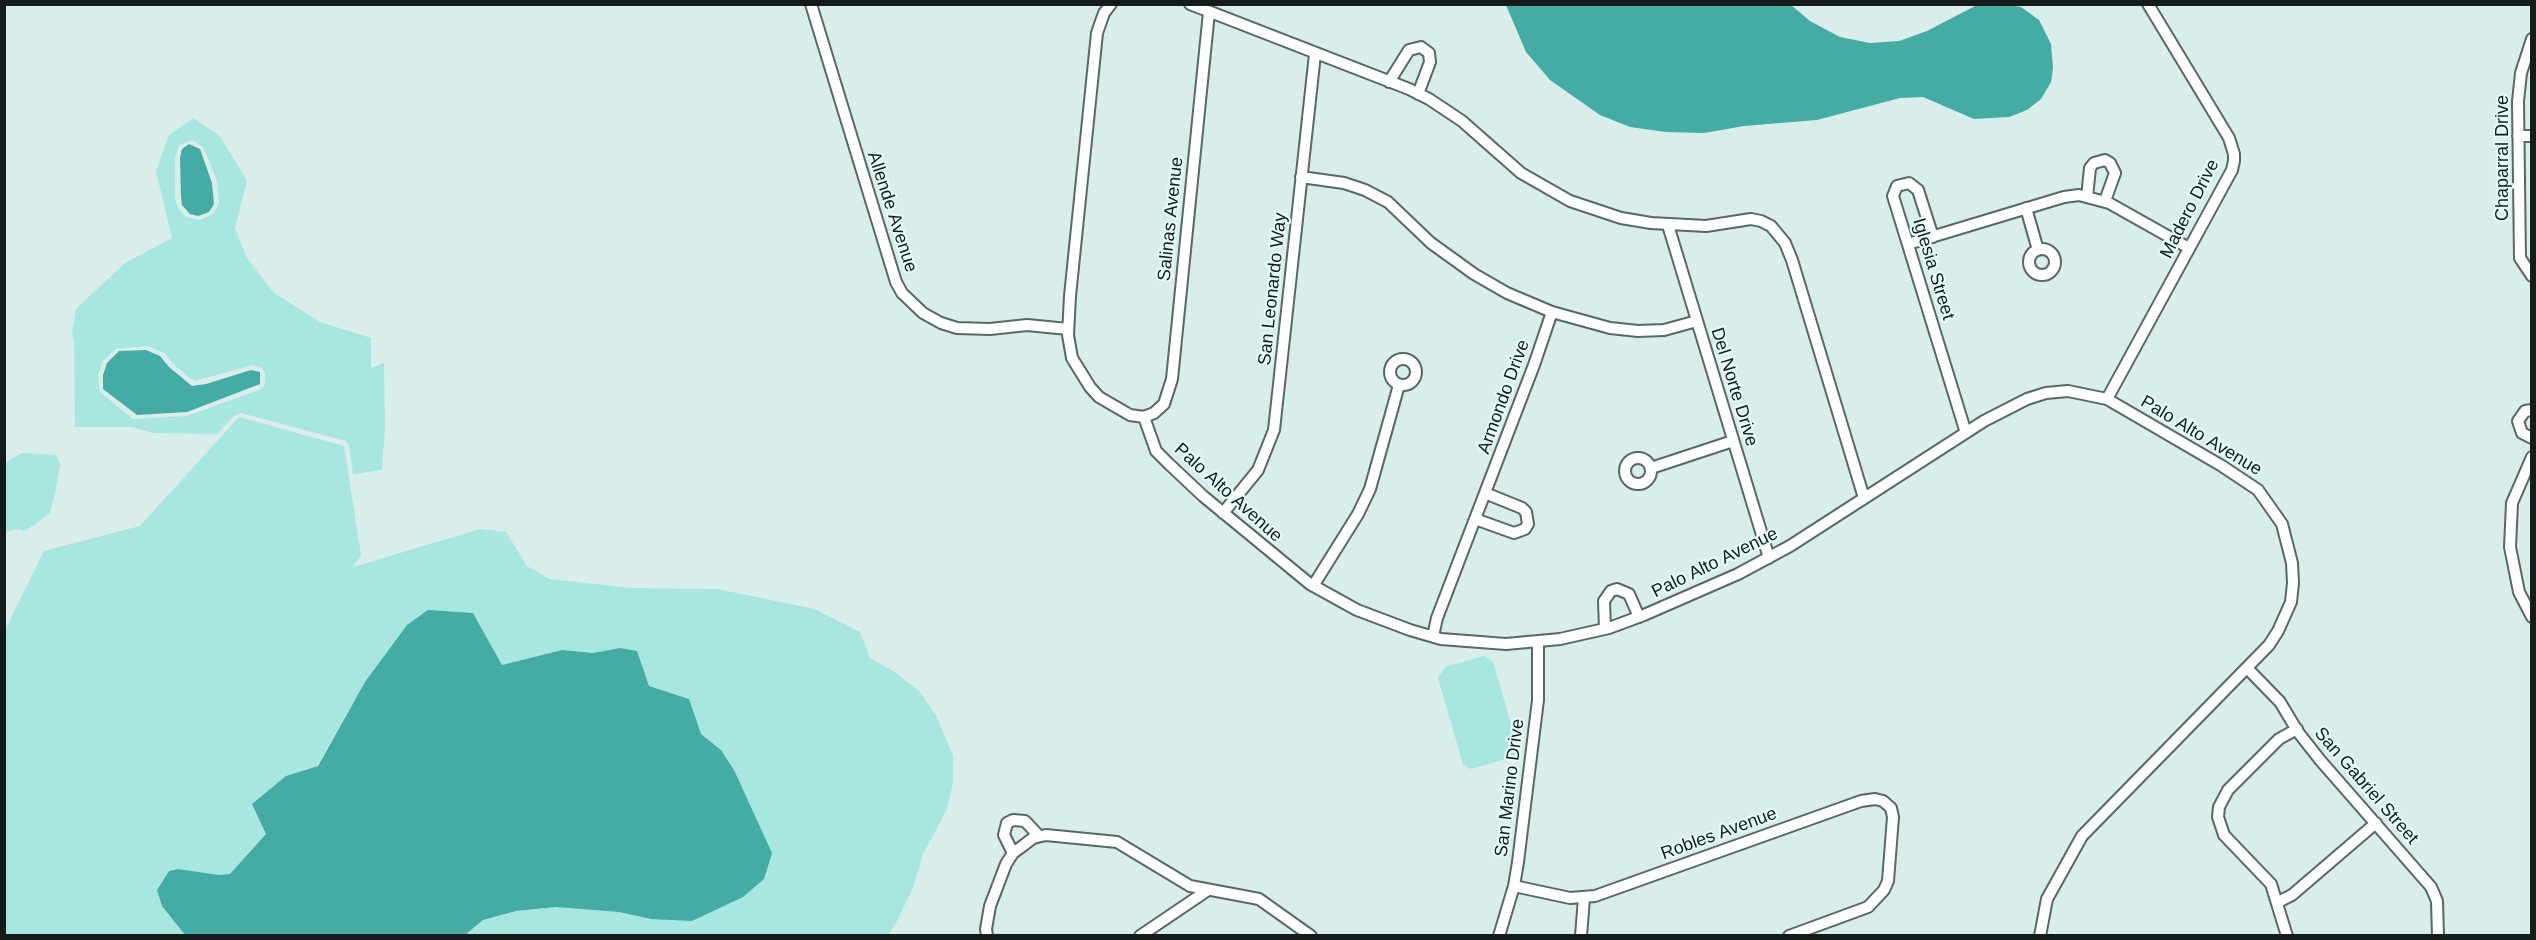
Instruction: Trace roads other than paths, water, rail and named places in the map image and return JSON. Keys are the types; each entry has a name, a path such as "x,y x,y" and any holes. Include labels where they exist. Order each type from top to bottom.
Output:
{"street":[{"name":"Allende Avenue","path":"811,4 892,271 902,293 923,314 957,328 990,329 1027,325 1068,329"},
{"path":"1111,4 1104,13 1097,33 1068,329 1072,358 1090,387 1099,397 1130,415 1144,417"},
{"path":"1190,4 1418,94 1447,111 1504,160 1546,189 1594,210 1621,218 1668,225 1706,225 1751,219 1761,221 1778,232 1792,260 1864,498"},
{"name":"Madero Drive","path":"2107,399 2232,170 2234,154 2229,138 2148,4"},
{"name":"Salinas Avenue","path":"1144,417 1154,413 1164,404 1172,379 1209,12"},
{"name":"Chaparral Drive","path":"2532,39 2525,55 2518,89 2520,258 2532,276"},
{"path":"1389,82 1409,50 1421,47 1429,53 1430,62 1418,94"},
{"name":"San Leonardo Way","path":"1223,513 1258,470 1274,430 1315,54"},
{"path":"2518,136 2532,135"},
{"path":"2087,197 2090,168 2099,160 2105,160 2110,163 2115,173 2105,201"},
{"path":"1302,177 1344,183 1365,190 1388,202 1431,243 1474,274 1507,293 1552,312 1610,328 1638,331 1664,330 1697,321"},
{"name":"Iglesia Street","path":"1933,237 1918,190 1914,185 1903,183 1897,186 1893,196 1966,433"},
{"path":"1908,244 2064,197 2087,197 2105,201 2189,248"},
{"path":"2026,208 2038,249"},
{"name":"Del Norte Drive","path":"1668,225 1768,558"},
{"name":"Armondo Drive","path":"1433,636 1437,618 1552,312"},
{"path":"1313,586 1358,514 1370,489 1398,385"},
{"name":"Palo Alto Avenue","path":"1144,417 1156,451 1223,513 1313,586 1357,610 1433,636 1506,644 1583,635 1639,617 1768,558 2008,408 2046,393 2068,391 2107,399 2245,480 2258,490 2282,524 2292,563 2291,602 2269,645 2082,836 2047,899 2040,936"},
{"path":"2532,410 2525,411 2518,421 2522,433 2532,438"},
{"path":"1651,468 1733,441"},
{"path":"2532,456 2512,503 2510,547 2519,592 2532,617"},
{"path":"1475,519 1514,533 1525,529 1528,524 1526,512 1522,508 1485,493"},
{"name":"Palo Alto Avenue","path":"1605,628 1604,601 1611,591 1617,589 1629,594 1639,617"},
{"name":"San Marino Drive","path":"1499,936 1514,886 1538,700 1538,642"},
{"name":"San Gabriel Street","path":"2247,668 2280,702 2297,729 2435,894 2438,936"},
{"path":"2287,936 2271,884 2224,835 2218,817 2219,807 2228,790 2279,739 2297,729"},
{"name":"Robles Avenue","path":"1514,886 1570,898 1584,898 1868,800 1882,801 1891,808 1893,817 1888,881 1877,900 1868,907 1789,936"},
{"path":"1013,853 1004,835 1007,823 1013,820 1025,820 1039,836"},
{"path":"2278,902 2292,895 2376,823"},
{"path":"987,936 990,906 1006,864 1013,853 1039,836 1117,842 1190,886 1259,899 1311,936"},
{"path":"1140,936 1208,890"},
{"path":"1581,936 1585,909 1584,898"}]}
